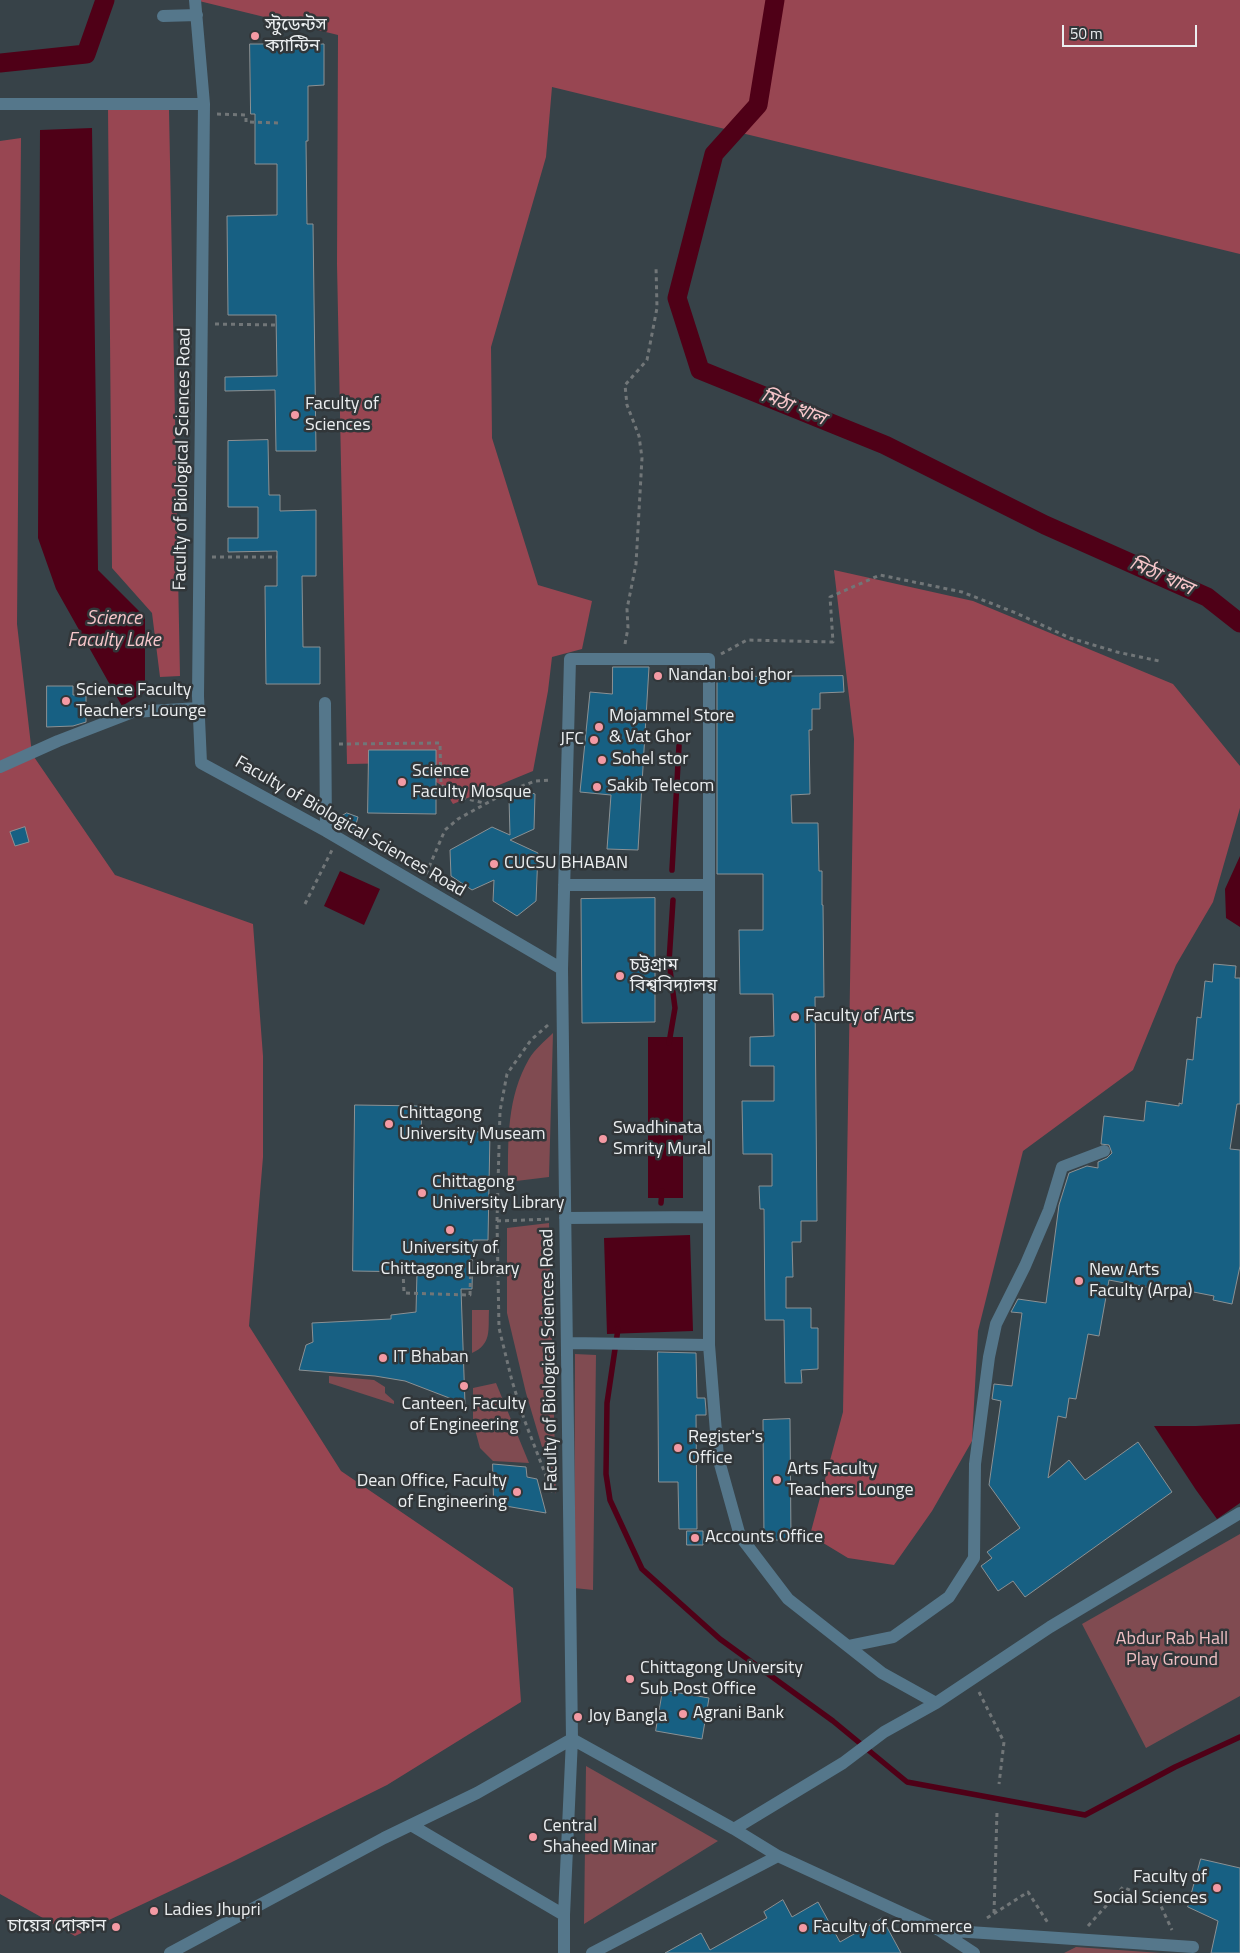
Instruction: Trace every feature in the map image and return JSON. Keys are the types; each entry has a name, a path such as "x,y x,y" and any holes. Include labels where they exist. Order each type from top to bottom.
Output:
{"street":[{"name":"Faculty of Biological Sciences Road","path":"195,0 204,109 199,557 201,763 326,831 562,969 572,1739 564,1953"},
{"path":"163,16 196,15"},
{"path":"0,104 204,109"},
{"path":"562,969 570,660 709,660 709,1345 718,1457 740,1536 788,1599 882,1673 936,1703"},
{"path":"325,703 326,831"},
{"path":"0,767 58,740 133,712 199,708"},
{"path":"564,885 709,885"},
{"path":"849,1646 893,1637 949,1597 974,1558 975,1464 989,1357 996,1324 1025,1266 1049,1210 1062,1167 1104,1151"},
{"path":"565,1218 709,1217"},
{"path":"567,1343 630,1342 709,1345"},
{"path":"734,1829 843,1763 884,1732 936,1703 1050,1627 1240,1513"},
{"path":"170,1953 410,1825 478,1793 572,1739 734,1829 778,1856 939,1930 974,1953"},
{"path":"410,1825 564,1915"},
{"path":"592,1953 778,1856"},
{"path":"939,1930 1193,1947"}],"path":[{"path":"204,109 246,114 246,122 280,122"},
{"path":"622,660 628,628 628,608 636,564 642,458 638,436 627,405 625,385 647,360 657,308 656,266"},
{"path":"202,324 277,325"},
{"path":"199,557 277,556"},
{"path":"709,660 746,640 833,642 830,598 880,575 962,592 1016,613 1070,638 1117,652 1159,660"},
{"path":"325,744 440,743 441,785 456,796 484,803"},
{"path":"420,886 445,830 458,819 484,803 535,781 567,780"},
{"path":"304,904 338,838"},
{"path":"556,1500 521,1409 499,1328 496,1221 500,1111 507,1074 531,1040 563,1013"},
{"path":"496,1221 565,1218"},
{"path":"403,1271 404,1294 470,1295 471,1255"},
{"path":"972,1678 1004,1742 999,1784"},
{"path":"994,1913 996,1812"},
{"path":"1076,1939 1123,1887 1160,1904 1180,1946"},
{"path":"965,1931 1028,1892 1057,1938"}],"shaded area":[{"name":"চট্টগ্রাম বিশ্ববিদ্যালয়","path":"0,0 1240,0 1240,1953 0,1953"},
{"path":"195,0 1240,0 1240,254 552,87 546,157 491,347 492,438 538,585 592,601 582,649 552,657 548,691 533,771 453,804 441,785 405,763 347,764 337,264 338,35"},
{"path":"108,108 169,110 180,676 160,677 152,613 112,568"},
{"path":"21,138 17,624 32,754 115,875 253,924 263,1056 263,1157 249,1326 341,1471 513,1588 521,1702 387,1785 230,1863 75,1936 0,1894 0,141"},
{"path":"834,570 973,601 1173,684 1240,766 1240,808 1213,902 1176,965 1133,1070 1023,1151 978,1331 972,1441 932,1511 894,1565 848,1558 810,1535 843,1412 854,739"}],"green space":[{"path":"553,1033 549,1177 508,1182 510,1119 516,1088 529,1059 537,1048"},
{"path":"549,1223 556,1494 526,1393 507,1313 507,1228"},
{"path":"472,1310 489,1310 488,1336 483,1345 472,1353"},
{"path":"575,1354 596,1355 593,1590 574,1588"},
{"path":"329,1376 374,1380 385,1387 385,1393 394,1401 394,1404 329,1383"},
{"path":"496,1383 529,1463 493,1461 480,1448 473,1422 473,1388"},
{"name":"Abdur Rab Hall Play Ground","path":"1240,1534 1240,1696 1146,1748 1082,1624"},
{"path":"586,1766 718,1841 584,1924"},
{"path":"1076,1947 1161,1953 1064,1953"}],"water":[{"name":"Science Faculty Lake","path":"92,128 98,570 145,617 145,692 122,706 56,589 38,538 40,130"},
{"path":"1240,856 1240,927 1226,918 1225,889"},
{"path":"340,871 380,889 364,925 324,906"},
{"path":"648,1037 683,1037 683,1198 648,1198"},
{"path":"690,1235 693,1331 607,1334 604,1238"},
{"path":"1240,1424 1240,1503 1217,1519 1154,1426"}],"building":[{"name":"Faculty of Sciences","path":"250,44 324,44 324,85 308,86 308,141 306,141 307,224 313,224 316,451 276,451 275,390 225,391 225,377 277,376 276,315 228,315 227,216 277,215 277,164 255,164 255,114 251,114"},
{"path":"268,440 269,495 280,495 280,511 316,510 316,576 302,576 303,647 320,647 320,684 266,684 265,586 277,586 277,551 228,552 228,538 258,538 258,507 228,507 228,441"},
{"path":"613,667 649,667 638,850 607,849 611,795 580,792 590,692 612,694"},
{"name":"Faculty of Arts","path":"843,676 844,692 820,693 820,709 812,709 812,730 809,730 810,794 791,795 792,823 818,823 819,871 822,871 824,997 815,997 817,1221 801,1221 801,1242 792,1242 793,1277 786,1277 786,1308 811,1308 811,1328 818,1328 818,1369 801,1370 802,1383 785,1383 784,1320 765,1320 764,1209 760,1209 759,1186 772,1186 772,1154 743,1154 742,1101 774,1101 774,1066 750,1066 750,1037 774,1036 773,994 740,994 739,930 763,930 763,874 717,874 717,677"},
{"path":"47,686 73,686 73,695 86,695 86,722 73,726 47,727"},
{"name":"Science Faculty Mosque","path":"369,750 436,750 436,814 368,813"},
{"name":"CUCSU BHABAN","path":"522,790 535,794 534,829 510,840 538,853 536,901 517,916 493,901 494,880 472,890 451,876 450,850 492,827 510,835 509,798"},
{"path":"347,813 358,817 355,828 349,831 341,828 339,823 340,817"},
{"path":"25,827 29,842 15,846 10,832"},
{"path":"655,898 655,1022 582,1023 581,899"},
{"name":"New Arts Faculty (Arpa)","path":"1214,964 1236,966 1235,978 1240,978 1240,1104 1237,1104 1230,1149 1240,1150 1240,1266 1232,1304 1213,1300 1214,1296 1173,1288 1172,1292 1109,1280 1099,1336 1088,1334 1076,1399 1069,1398 1066,1418 1058,1416 1048,1478 1069,1460 1085,1480 1138,1442 1172,1492 1025,1597 1013,1581 998,1591 981,1566 992,1558 987,1552 1020,1528 989,1485 1001,1401 992,1399 994,1384 1012,1386 1022,1313 1011,1312 1018,1299 1046,1303 1059,1205 1069,1173 1087,1166 1098,1168 1098,1162 1107,1158 1112,1153 1109,1145 1101,1144 1104,1116 1144,1121 1146,1101 1179,1106 1179,1103 1182,1104 1187,1059 1193,1060 1197,1017 1201,1018 1205,981 1212,982"},
{"name":"Chittagong University Library","path":"355,1105 422,1106 421,1131 490,1132 488,1240 473,1240 472,1289 461,1289 465,1404 405,1381 375,1376 299,1370 306,1345 313,1342 312,1323 391,1319 391,1315 416,1312 417,1272 353,1271"},
{"name":"Register's Office","path":"658,1352 696,1353 697,1398 705,1398 706,1410 706,1415 696,1415 697,1529 679,1529 678,1482 659,1482"},
{"name":"Arts Faculty Teachers Lounge","path":"790,1419 791,1540 764,1540 763,1420"},
{"name":"Dean Office, Faculty of Engineering","path":"493,1464 526,1467 527,1477 537,1479 546,1513 494,1504"},
{"name":"Accounts Office","path":"687,1531 703,1531 703,1545 687,1545"},
{"name":"Agrani Bank","path":"663,1690 709,1698 702,1739 656,1731"},
{"name":"Faculty of Social Sciences","path":"1201,1859 1240,1868 1240,1953 1211,1953 1218,1921 1188,1907"},
{"name":"Faculty of Commerce","path":"783,1900 792,1917 818,1902 840,1942 882,1918 901,1953 665,1953 701,1933 710,1950 767,1918 764,1912"}],"waterway":[{"path":"0,63 86,54 105,0"},
{"name":"মিঠা খাল","path":"775,0 758,105 714,154 677,298 700,370 885,445 1045,525 1207,597 1240,623"},
{"path":"672,870 679,746"},
{"path":"669,1043 675,1008 669,962 673,900"},
{"path":"661,1203 662,1191"},
{"path":"618,1329 607,1403 606,1474 610,1500 642,1569 720,1639 833,1721 907,1782 1085,1815 1175,1767 1240,1737"}],"place":[{"name":"স্টুডেন্টস ক্যান্টিন","path":"255,36"},
{"name":"Faculty of Sciences","path":"295,415"},
{"name":"Nandan boi ghor","path":"658,676"},
{"name":"Science Faculty Teachers' Lounge","path":"66,701"},
{"name":"Mojammel Store & Vat Ghor","path":"599,727"},
{"name":"JFC","path":"594,740"},
{"name":"Sohel stor","path":"602,760"},
{"name":"Science Faculty Mosque","path":"402,782"},
{"name":"Sakib Telecom","path":"597,787"},
{"name":"CUCSU BHABAN","path":"494,864"},
{"name":"চট্টগ্রাম বিশ্ববিদ্যালয়","path":"620,976"},
{"name":"Faculty of Arts","path":"795,1017"},
{"name":"Chittagong University Museam","path":"389,1124"},
{"name":"Swadhinata Smrity Mural","path":"603,1139"},
{"name":"Chittagong University Library","path":"422,1193"},
{"name":"University of Chittagong Library","path":"450,1230"},
{"name":"New Arts Faculty (Arpa)","path":"1079,1281"},
{"name":"IT Bhaban","path":"383,1358"},
{"name":"Canteen, Faculty of Engineering","path":"464,1386"},
{"name":"Register's Office","path":"678,1448"},
{"name":"Arts Faculty Teachers Lounge","path":"777,1480"},
{"name":"Dean Office, Faculty of Engineering","path":"517,1492"},
{"name":"Accounts Office","path":"695,1538"},
{"name":"Chittagong University Sub Post Office","path":"630,1679"},
{"name":"Agrani Bank","path":"683,1714"},
{"name":"Joy Bangla","path":"578,1717"},
{"name":"Central Shaheed Minar","path":"533,1837"},
{"name":"Faculty of Social Sciences","path":"1217,1888"},
{"name":"Ladies Jhupri","path":"154,1911"},
{"name":"চায়ের দোকান","path":"116,1927"},
{"name":"Faculty of Commerce","path":"803,1928"}]}
